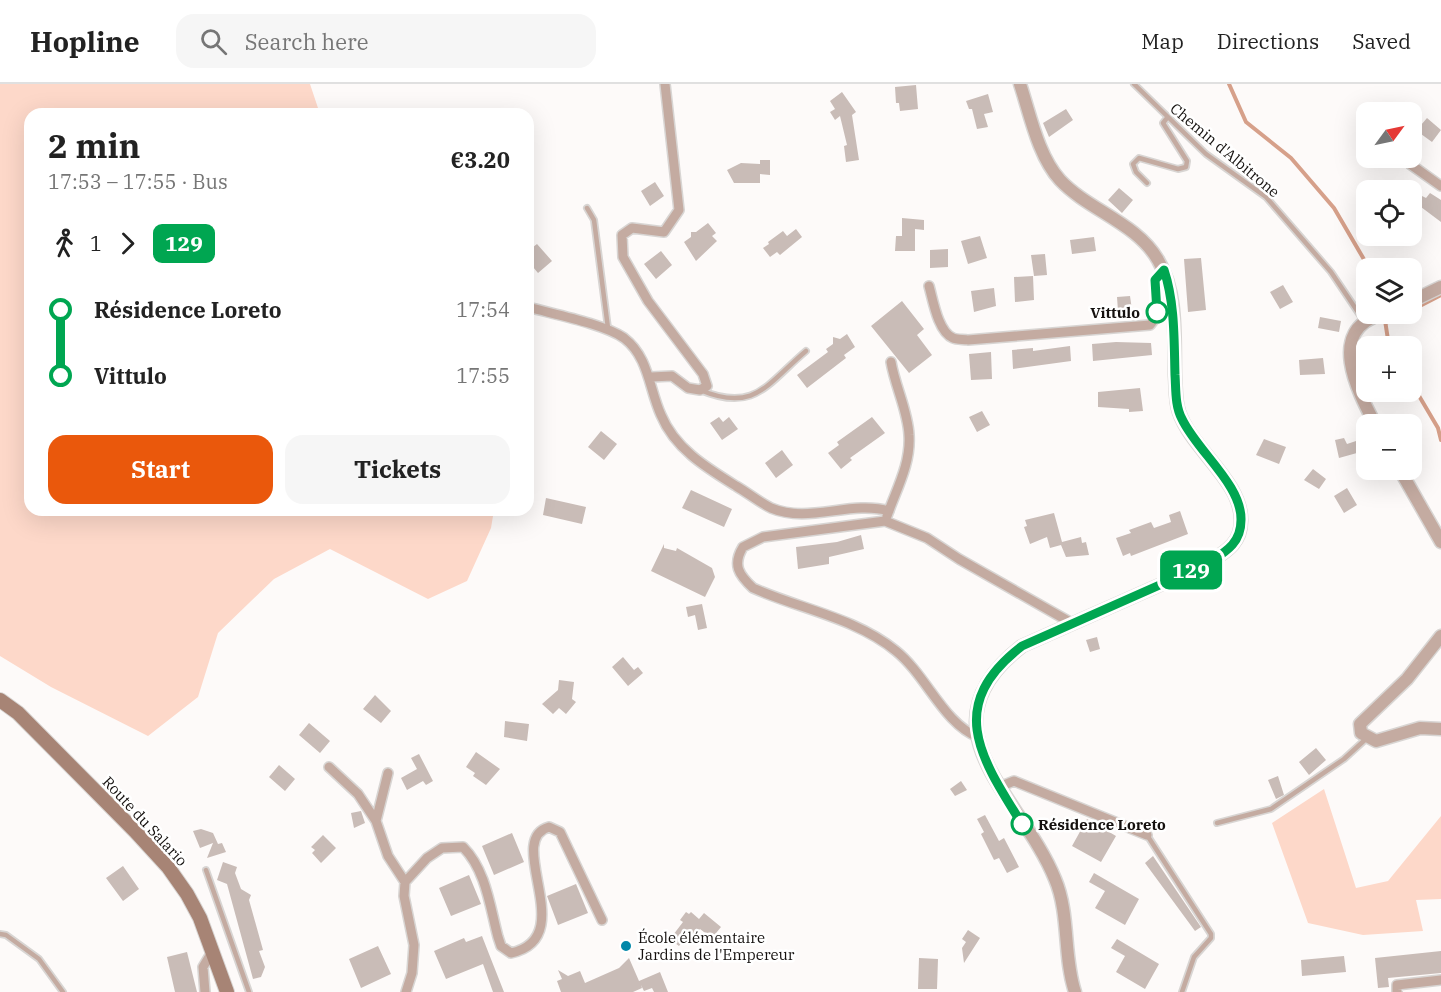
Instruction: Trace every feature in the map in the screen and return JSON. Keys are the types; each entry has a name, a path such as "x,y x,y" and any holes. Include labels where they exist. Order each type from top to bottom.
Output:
{"main road":[{"name":"Route du Salario","path":"0,700 18,713 168,867 200,918 227,992"}],"street":[{"path":"651,378 672,376 688,388 700,390 707,386 703,374 648,301 623,257 622,235 632,228 664,232 679,210 665,84"},
{"path":"1020,84 1040,141 1058,178 1070,190 1144,242 1164,270 1172,308 1178,409 1195,443 1232,488 1240,507 1240,536 1234,545 1207,564 1070,622 1022,646 1003,661 988,681 978,707 978,737 985,762 1056,880 1075,992"},
{"path":"1416,168 1441,186"},
{"path":"929,286 940,322 949,335 954,339 968,340 1150,325 1157,316 1155,280 1164,270"},
{"path":"1422,296 1441,286"},
{"path":"534,309 609,331 630,345 651,378 661,417 674,437 710,472 763,503 787,512 808,514 864,507 889,511"},
{"path":"1365,324 1354,333 1350,355 1353,378 1371,414"},
{"path":"885,521 905,466 909,448 909,432 891,362"},
{"path":"1406,480 1441,542"},
{"path":"978,737 957,725 929,686 895,650 867,632 753,588 740,576 736,565 743,547 763,537 885,521 927,538 959,559 1070,622"},
{"path":"1441,636 1407,679 1360,724 1361,733 1376,741 1420,729 1441,729"},
{"path":"329,767 357,794 376,821 388,856 405,882 404,896 414,945 412,974 406,992"},
{"path":"376,821 388,773"},
{"path":"999,787 1014,781 1147,835"},
{"path":"405,882 427,858 442,848 463,847 480,872 501,946 511,953 522,950 532,944 540,932 542,915 534,851 536,836 541,829 549,827 560,832 602,920"},
{"path":"205,992 203,967 212,952"},
{"path":"1397,992 1397,985 1441,980"}],"lane":[{"name":"Chemin d'Albitrone","path":"1134,84 1206,154 1266,197 1356,298"},
{"path":"1147,183 1136,172 1133,164 1139,158 1148,158 1178,169 1186,167 1187,161 1163,123 1167,118"},
{"path":"587,208 594,220 609,331"},
{"path":"700,390 729,399 752,396 806,351"},
{"path":"1217,822 1270,809 1344,759 1367,738"},
{"path":"1147,835 1211,934 1211,938 1194,957 1182,992"},
{"path":"206,870 249,992"},
{"path":"0,934 6,935 39,959 63,992"}],"shaded area":[{"path":"0,84 310,84 318,108 24,108 24,516 493,516 491,528 467,581 428,599 330,549 274,579 218,633 198,697 148,736 51,687 0,656"},
{"path":"1324,789 1356,888 1388,881 1441,816 1441,899 1416,900 1423,931 1363,935 1308,923 1272,823"}],"building":[{"path":"916,85 918,109 900,111 899,103 896,103 895,87"},
{"path":"842,92 856,112 852,115 859,160 846,162 844,146 847,145 840,116 835,120 830,112 835,109 830,101"},
{"path":"988,94 993,112 984,114 988,127 977,129 972,109 969,109 966,101"},
{"path":"1066,109 1073,120 1049,137 1043,123"},
{"path":"1427,118 1441,130 1432,142 1422,135 1422,124"},
{"path":"760,160 770,160 770,175 760,174 760,183 734,183 727,170 741,163 760,164"},
{"path":"655,182 664,196 650,206 641,191"},
{"path":"1119,188 1133,200 1122,213 1108,200"},
{"path":"1430,193 1441,200 1441,222 1422,208 1422,196 1426,198"},
{"path":"902,218 924,220 924,230 915,229 915,251 895,251 896,236 902,236"},
{"path":"708,223 716,233 712,236 717,241 696,261 684,242 691,237 691,232 696,232"},
{"path":"796,229 802,237 780,255 777,252 770,257 763,248 769,244 768,242 783,231 787,236"},
{"path":"980,236 987,258 968,264 961,241"},
{"path":"1094,237 1096,251 1072,254 1070,240"},
{"path":"537,244 552,261 538,273 534,268 534,246"},
{"path":"948,249 948,267 930,268 930,250"},
{"path":"661,251 672,265 656,279 644,264"},
{"path":"1045,254 1047,275 1034,276 1031,255"},
{"path":"1201,258 1206,310 1188,312 1184,259"},
{"path":"1033,276 1034,300 1015,302 1014,277"},
{"path":"1283,285 1293,302 1280,309 1270,292"},
{"path":"994,288 996,306 974,312 971,291"},
{"path":"1130,296 1132,310 1118,311 1117,297"},
{"path":"902,301 924,329 917,335 932,355 909,373 871,326"},
{"path":"1320,317 1341,321 1339,332 1318,328"},
{"path":"847,334 855,347 844,355 846,358 807,388 797,375 828,352 826,349 833,344 833,337 840,339"},
{"path":"1151,343 1152,355 1093,361 1092,344"},
{"path":"1070,346 1071,361 1013,369 1012,350 1033,348 1033,351"},
{"path":"991,352 992,379 971,380 969,354"},
{"path":"1323,358 1325,374 1300,375 1299,360"},
{"path":"1140,388 1143,411 1129,412 1129,409 1098,407 1098,392"},
{"path":"982,411 990,425 977,432 969,417"},
{"path":"719,417 723,422 729,417 738,429 722,440 710,423"},
{"path":"872,417 885,433 850,458 852,460 841,469 828,453 839,445 837,442"},
{"path":"601,431 617,444 604,460 588,447"},
{"path":"1344,438 1347,444 1356,441 1356,453 1339,458 1335,440"},
{"path":"1264,439 1286,447 1279,464 1256,455"},
{"path":"782,450 793,465 776,478 765,463"},
{"path":"1313,469 1326,479 1319,489 1304,480"},
{"path":"1347,488 1357,505 1344,513 1334,496"},
{"path":"691,490 732,509 724,527 682,508"},
{"path":"546,498 586,507 582,524 543,515"},
{"path":"1180,511 1188,534 1131,556 1130,553 1123,556 1116,538 1131,533 1129,530 1151,522 1154,528 1171,522 1169,515"},
{"path":"1054,513 1062,542 1081,537 1082,543 1086,542 1089,555 1066,557 1061,545 1050,548 1047,537 1030,544 1024,527 1027,526 1025,520"},
{"path":"861,535 864,549 829,557 829,564 798,569 796,547 837,542"},
{"path":"664,544 664,548 676,551 677,548 712,568 715,577 705,597 651,571"},
{"path":"702,604 707,628 698,630 695,615 688,617 686,607"},
{"path":"1097,637 1100,649 1090,652 1086,640"},
{"path":"623,657 634,670 638,667 643,673 628,686 612,667"},
{"path":"559,680 574,682 572,699 576,702 566,714 559,708 553,714 542,704 558,690"},
{"path":"375,695 391,711 381,723 363,709"},
{"path":"505,721 529,724 527,741 504,737"},
{"path":"309,723 330,741 320,753 299,735"},
{"path":"1316,748 1326,760 1309,775 1299,762"},
{"path":"476,752 500,769 486,785 473,776 475,773 466,767"},
{"path":"419,754 433,781 426,785 423,781 407,790 401,778 417,769 411,758"},
{"path":"279,765 295,779 285,791 269,777"},
{"path":"1278,776 1284,795 1276,799 1268,780"},
{"path":"961,781 967,790 955,796 950,789"},
{"path":"361,811 365,823 354,828 351,813"},
{"path":"985,815 999,841 1004,838 1019,867 1007,873 999,858 994,860 981,834 984,832 977,819"},
{"path":"1087,819 1116,836 1101,862 1072,846"},
{"path":"201,829 213,833 218,844 222,843 226,852 207,858 213,843 200,848 193,831"},
{"path":"512,833 524,862 494,875 482,846"},
{"path":"323,835 336,848 321,863 312,853 315,850 311,847"},
{"path":"1153,856 1201,927 1195,931 1145,863"},
{"path":"223,862 237,867 235,873 241,889 251,895 249,900 263,950 259,951 265,967 261,977 253,979 227,884 217,880"},
{"path":"123,866 139,889 123,901 106,878"},
{"path":"1094,873 1139,899 1125,925 1095,908 1105,891 1089,882"},
{"path":"469,875 481,904 451,916 439,888"},
{"path":"576,884 588,913 558,925 547,896"},
{"path":"686,912 689,914 691,912 699,919 704,913 721,927 712,938 700,929 691,939 687,936 679,946 670,939 683,922 680,920"},
{"path":"968,930 980,938 964,963 962,948 966,942 962,939"},
{"path":"482,936 504,992 493,992 483,964 446,979 434,951 464,938 466,942"},
{"path":"1117,939 1159,964 1145,989 1116,972 1125,956 1111,948"},
{"path":"378,946 391,974 361,988 349,959"},
{"path":"1441,951 1441,973 1388,978 1389,987 1378,988 1375,958"},
{"path":"187,952 197,992 175,992 167,957"},
{"path":"1344,956 1346,972 1302,976 1301,960"},
{"path":"629,958 639,981 660,972 668,992 654,992 652,988 644,991 641,985 642,988 633,992 561,992 557,981 562,979 558,970 568,976 580,971 585,983 619,968"},
{"path":"919,958 938,959 937,989 918,989"}],"waterway":[{"path":"1229,84 1246,122 1291,158 1334,208 1363,258"},
{"path":"1422,305 1441,295"},
{"path":"1386,324 1387,336"},
{"path":"1422,401 1438,428 1441,440"}],"bus line":[{"name":"129","path":"1022,824 985,762 976,725 978,707 988,681 1003,661 1022,646 1070,622 1207,564 1234,545 1240,536 1240,507 1232,488 1195,443 1178,409 1170,286 1164,270 1155,280 1157,312"}],"place":[{"name":"Vittulo","path":"1157,312"},
{"name":"Résidence Loreto","path":"1022,824"},
{"name":"École élémentaire Jardins de l'Empereur","path":"626,946"}]}
